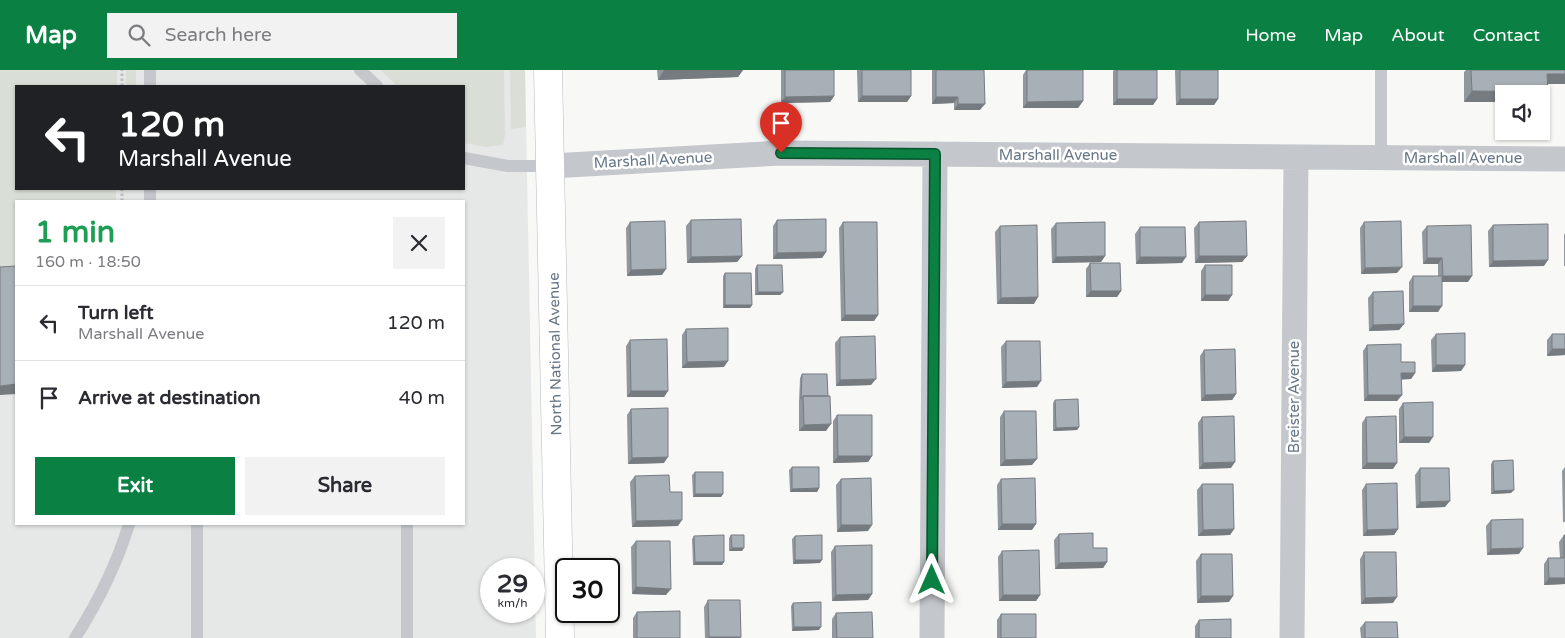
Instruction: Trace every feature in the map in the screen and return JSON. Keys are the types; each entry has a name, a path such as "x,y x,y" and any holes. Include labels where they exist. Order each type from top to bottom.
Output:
{"street":[{"name":"North National Avenue","path":"548,70 560,638"},
{"name":"Marshall Avenue","path":"551,166 781,153 1565,159"},
{"path":"932,638 935,154"},
{"name":"Breister Avenue","path":"1292,638 1296,157"}],"lane":[{"path":"150,70 150,85"},
{"path":"360,70 376,85"},
{"path":"1381,70 1381,157"},
{"path":"465,158 508,166 551,166"},
{"path":"75,638 91,613 110,576 129,525"},
{"path":"197,525 197,638"},
{"path":"407,525 407,638"}],"path":[{"path":"122,70 122,85"}],"shaded area":[{"path":"0,70 525,70 534,558 480,558 480,623 536,623 536,638 0,638"},
{"path":"0,70 117,70 117,85 15,85 15,190 116,190 116,200 15,200 15,276 0,277"},
{"path":"126,70 136,70 136,85 126,85"},
{"path":"381,70 504,70 505,135 503,145 486,147 465,143 465,85 396,85"},
{"path":"510,70 525,70 526,127 511,129"}],"building":[{"path":"785,70 834,70 834,96 785,97"},
{"path":"862,70 911,70 911,96 862,96"},
{"path":"936,70 984,70 985,104 958,104 958,97 936,97"},
{"path":"1027,70 1083,70 1083,101 1027,102"},
{"path":"1117,70 1157,70 1157,99 1117,99"},
{"path":"1180,70 1218,70 1218,99 1180,99"},
{"path":"1471,70 1565,70 1565,74 1547,74 1548,85 1495,85 1495,91 1472,91"},
{"path":"741,219 742,256 691,257 691,220"},
{"path":"826,219 826,252 777,253 777,220"},
{"path":"665,221 666,269 631,270 630,222"},
{"path":"1246,221 1247,256 1199,256 1199,222"},
{"path":"1401,221 1402,267 1365,268 1364,222"},
{"path":"843,222 877,222 878,315 845,315"},
{"path":"1105,222 1105,256 1056,257 1056,223"},
{"path":"1548,224 1548,260 1493,261 1493,225"},
{"path":"1037,225 1038,297 1001,298 1000,226"},
{"path":"1471,225 1472,276 1443,276 1442,258 1427,258 1427,226"},
{"path":"1140,227 1185,227 1186,257 1140,257"},
{"path":"1090,263 1120,263 1121,291 1091,291"},
{"path":"757,265 782,265 783,292 758,292"},
{"path":"1205,265 1232,265 1232,295 1205,295"},
{"path":"15,266 15,384 0,386 0,267"},
{"path":"725,273 751,273 752,305 725,305"},
{"path":"1413,276 1442,276 1442,306 1413,306"},
{"path":"1403,291 1404,324 1373,325 1373,292"},
{"path":"728,328 728,361 687,362 686,329"},
{"path":"1465,333 1465,365 1436,365 1436,334"},
{"path":"1552,334 1565,334 1565,349 1552,349"},
{"path":"875,336 876,379 840,380 840,337"},
{"path":"667,339 668,391 631,391 630,340"},
{"path":"1006,341 1040,341 1041,381 1006,382"},
{"path":"1401,344 1401,362 1415,362 1415,373 1401,373 1402,395 1368,395 1367,345"},
{"path":"1235,349 1236,394 1205,395 1204,350"},
{"path":"802,374 827,374 828,396 803,396 801,399"},
{"path":"803,396 830,396 831,424 804,425"},
{"path":"1078,399 1079,427 1056,428 1055,400"},
{"path":"1433,402 1433,437 1404,437 1403,403"},
{"path":"668,408 668,457 632,458 631,409"},
{"path":"1004,411 1036,411 1037,459 1005,460"},
{"path":"837,415 872,415 872,456 838,456"},
{"path":"1234,416 1235,462 1203,463 1202,417"},
{"path":"1396,416 1397,463 1367,463 1366,417"},
{"path":"1513,460 1514,490 1494,491 1493,461"},
{"path":"792,467 819,467 819,488 792,489"},
{"path":"1420,468 1449,468 1450,501 1420,502"},
{"path":"695,472 723,472 723,494 695,494"},
{"path":"669,475 670,492 682,492 682,520 636,521 635,476"},
{"path":"871,478 872,525 841,525 841,479"},
{"path":"1035,478 1036,524 1002,524 1001,479"},
{"path":"1397,483 1398,529 1367,530 1366,484"},
{"path":"1202,484 1233,484 1234,529 1203,530"},
{"path":"1523,519 1523,548 1491,549 1491,520"},
{"path":"1093,533 1093,548 1107,548 1107,562 1059,563 1059,534"},
{"path":"724,535 724,562 695,562 694,536"},
{"path":"731,535 744,535 744,548 732,548"},
{"path":"822,535 822,560 795,560 795,536"},
{"path":"1564,535 1565,578 1549,578 1548,558 1564,558"},
{"path":"636,541 670,541 671,589 636,587"},
{"path":"872,545 872,594 836,595 835,546"},
{"path":"1039,550 1040,595 1003,595 1002,551"},
{"path":"1364,552 1396,552 1397,597 1365,598"},
{"path":"1201,554 1232,554 1233,596 1201,596"},
{"path":"708,600 740,600 741,637 709,637"},
{"path":"821,602 821,627 794,627 793,603"},
{"path":"680,611 680,638 637,638 637,612"},
{"path":"872,612 873,638 837,638 836,613"},
{"path":"1001,614 1036,614 1036,638 1001,638"},
{"path":"1231,619 1231,638 1199,638 1199,620"},
{"path":"1365,622 1397,622 1398,638 1365,638"}],"route":[{"path":"781,153 935,154 932,580"}]}
